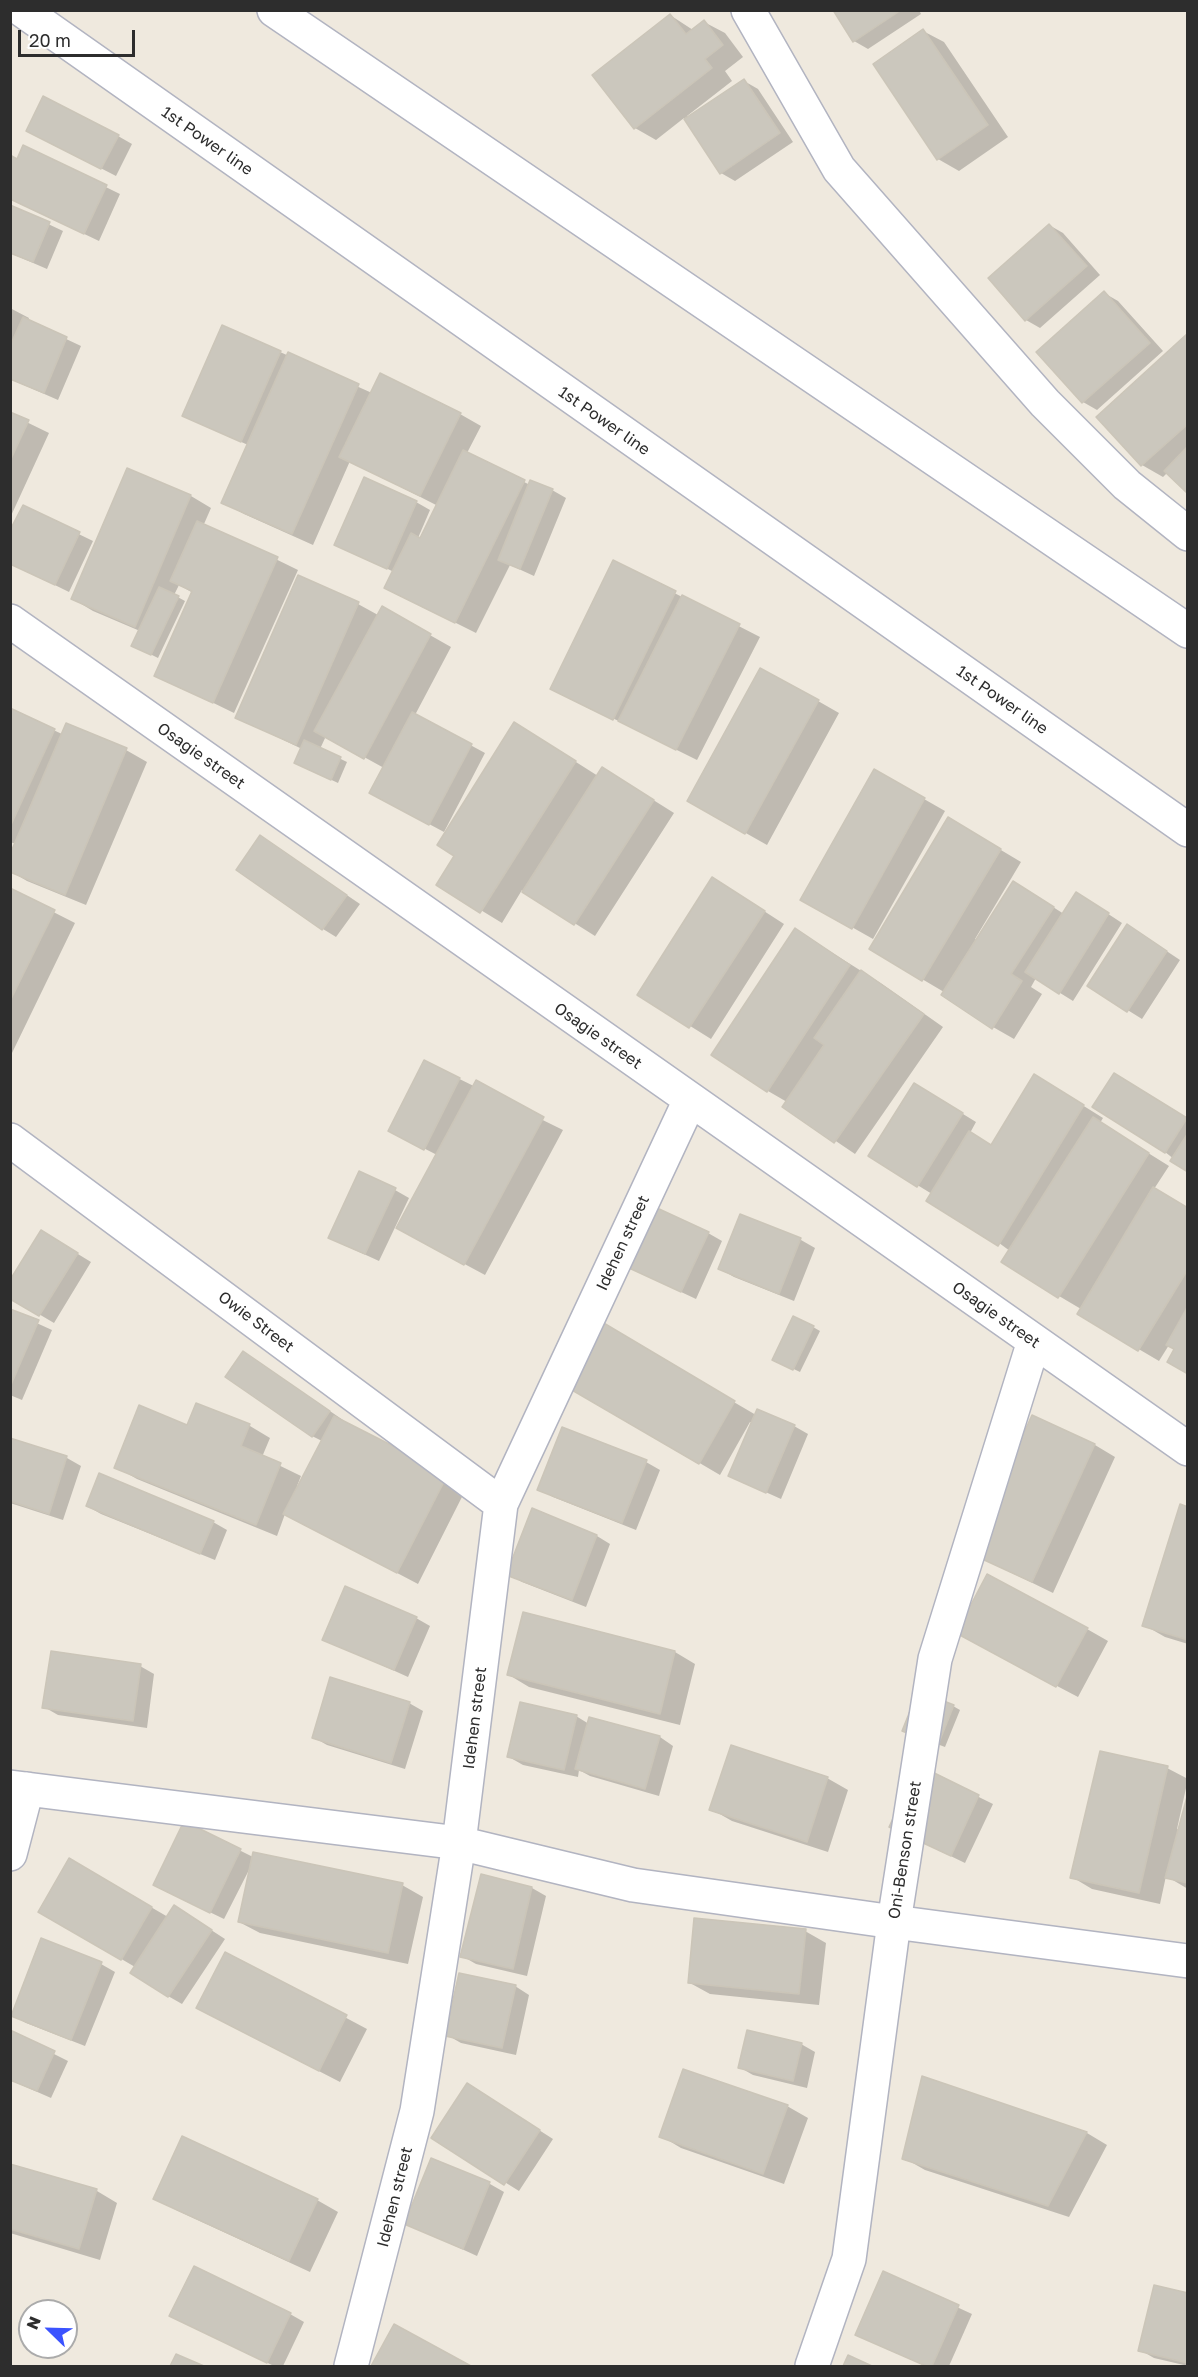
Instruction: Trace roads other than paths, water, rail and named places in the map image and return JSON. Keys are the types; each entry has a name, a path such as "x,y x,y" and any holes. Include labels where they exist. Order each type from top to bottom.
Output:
{"street":[{"name":"1st Power line","path":"22,10 1188,830"},
{"path":"274,10 1188,631"},
{"path":"748,10 838,169 1045,403 1127,486 1188,534"},
{"name":"Osagie street","path":"10,621 1188,1449"},
{"name":"Idehen street","path":"351,2367 417,2111 459,1843 501,1504 690,1100"},
{"name":"Owie Street","path":"10,1140 501,1504"},
{"name":"Oni-Benson street","path":"812,2367 849,2259 894,1922 935,1659 1034,1341"},
{"path":"10,1854 19,1788 459,1843 633,1885 1188,1961"}]}
